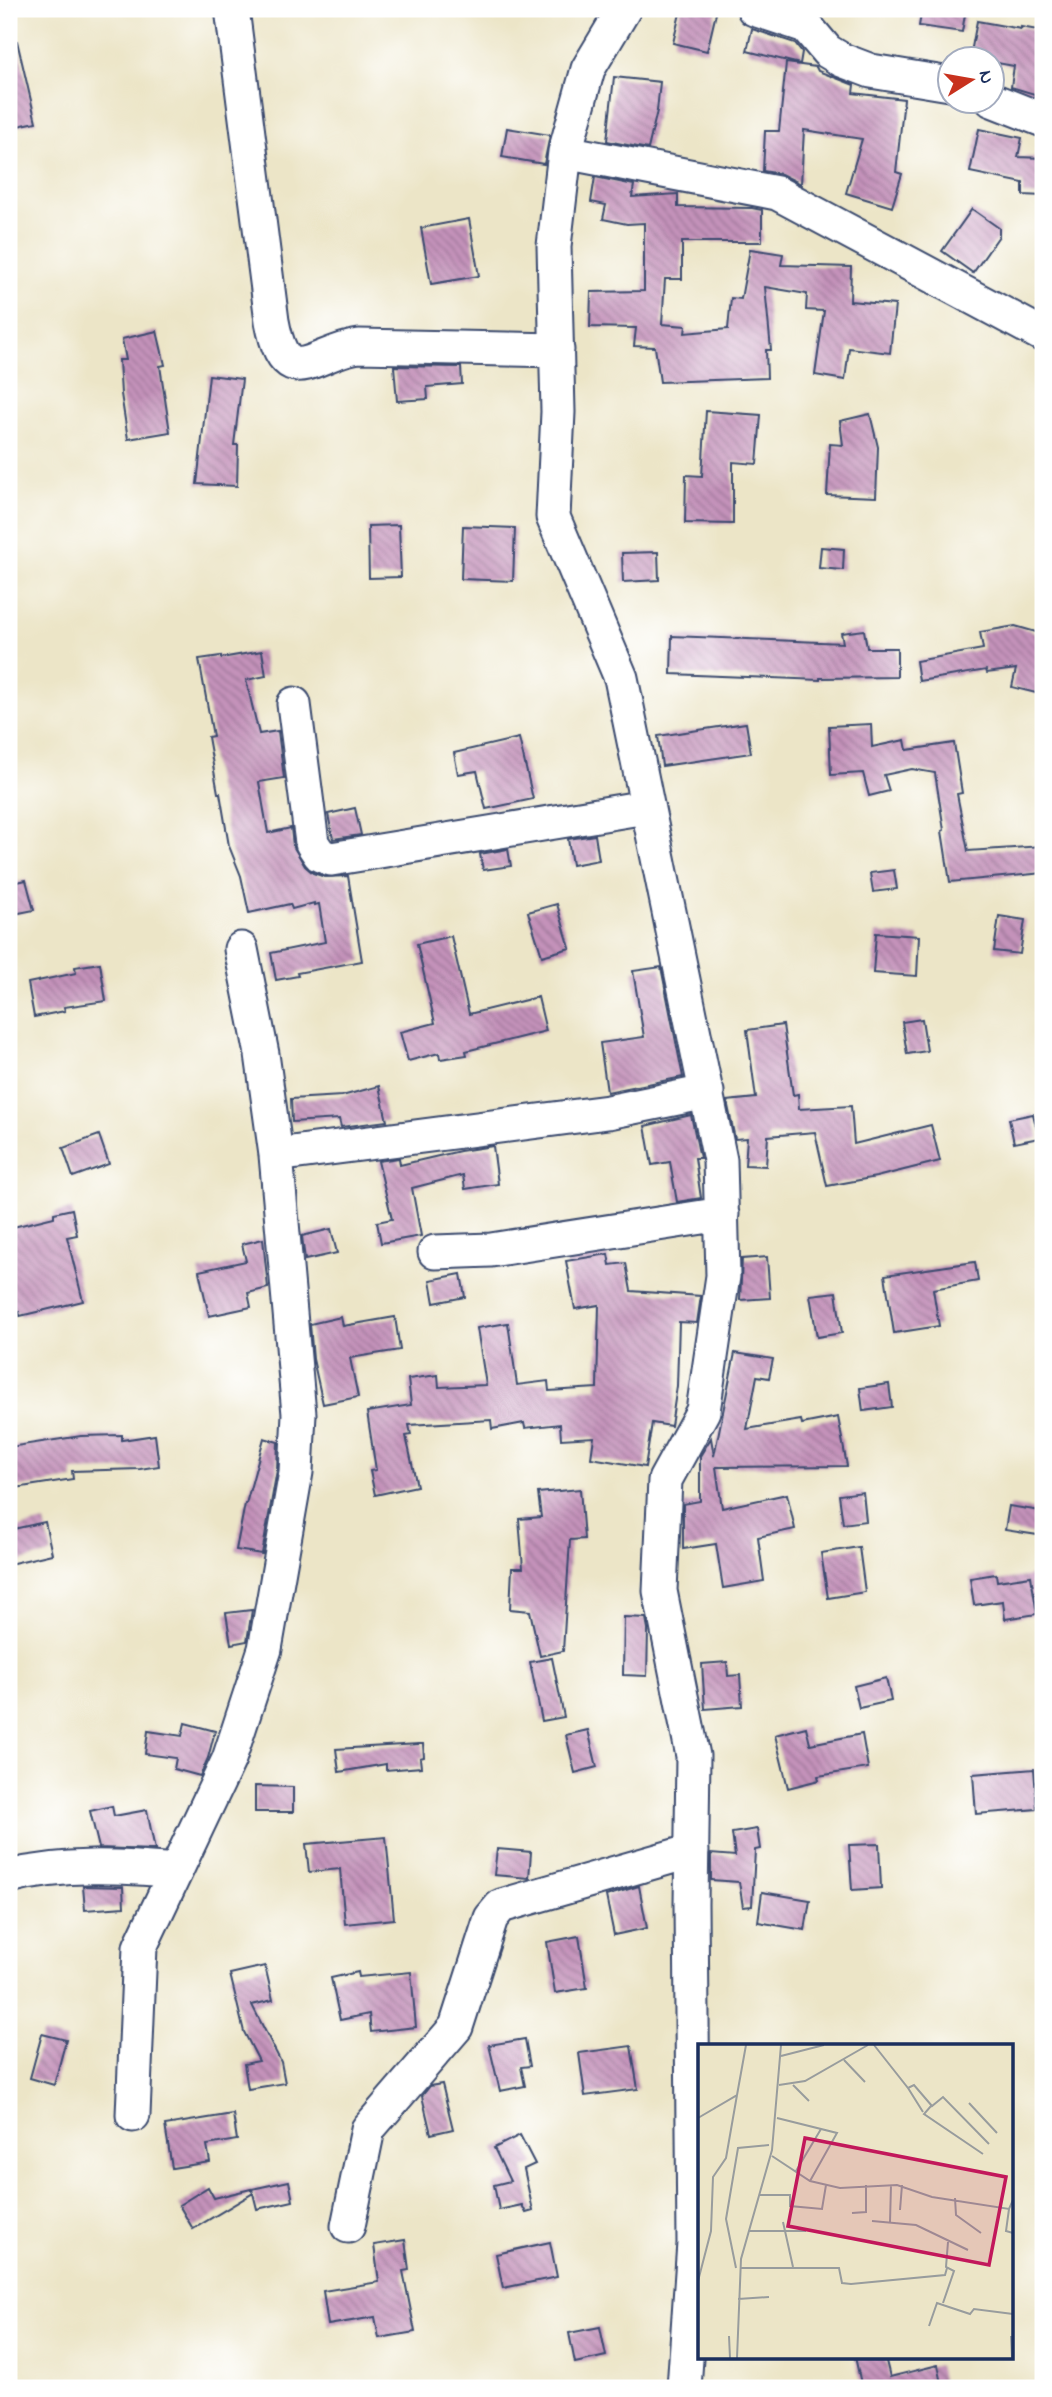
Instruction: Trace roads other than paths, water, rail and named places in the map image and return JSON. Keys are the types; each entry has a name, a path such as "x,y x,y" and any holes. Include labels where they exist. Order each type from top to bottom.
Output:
{"street":[{"path":"232,9 272,321 277,348 289,361 298,365 311,364 329,354 359,346 557,350"},
{"path":"624,9 588,69 565,152 554,246 558,412 553,516 621,678 720,1160 723,1276 703,1411 665,1480 660,1591 692,1756 694,2244 684,2388"},
{"path":"754,9 806,26 827,51 842,60 871,71 936,82"},
{"path":"1006,105 1043,120"},
{"path":"565,152 777,193 1043,335"},
{"path":"294,704 312,844 320,855 331,859 646,807"},
{"path":"133,2115 140,1947 229,1759 265,1649 296,1472 299,1414 276,1156 262,1054 241,949"},
{"path":"276,1156 608,1112 707,1092"},
{"path":"435,1252 491,1250 722,1214"},
{"path":"348,2226 368,2129 456,2027 491,1918 501,1906 692,1851"},
{"path":"9,1877 73,1867 134,1867 176,1871"}]}
